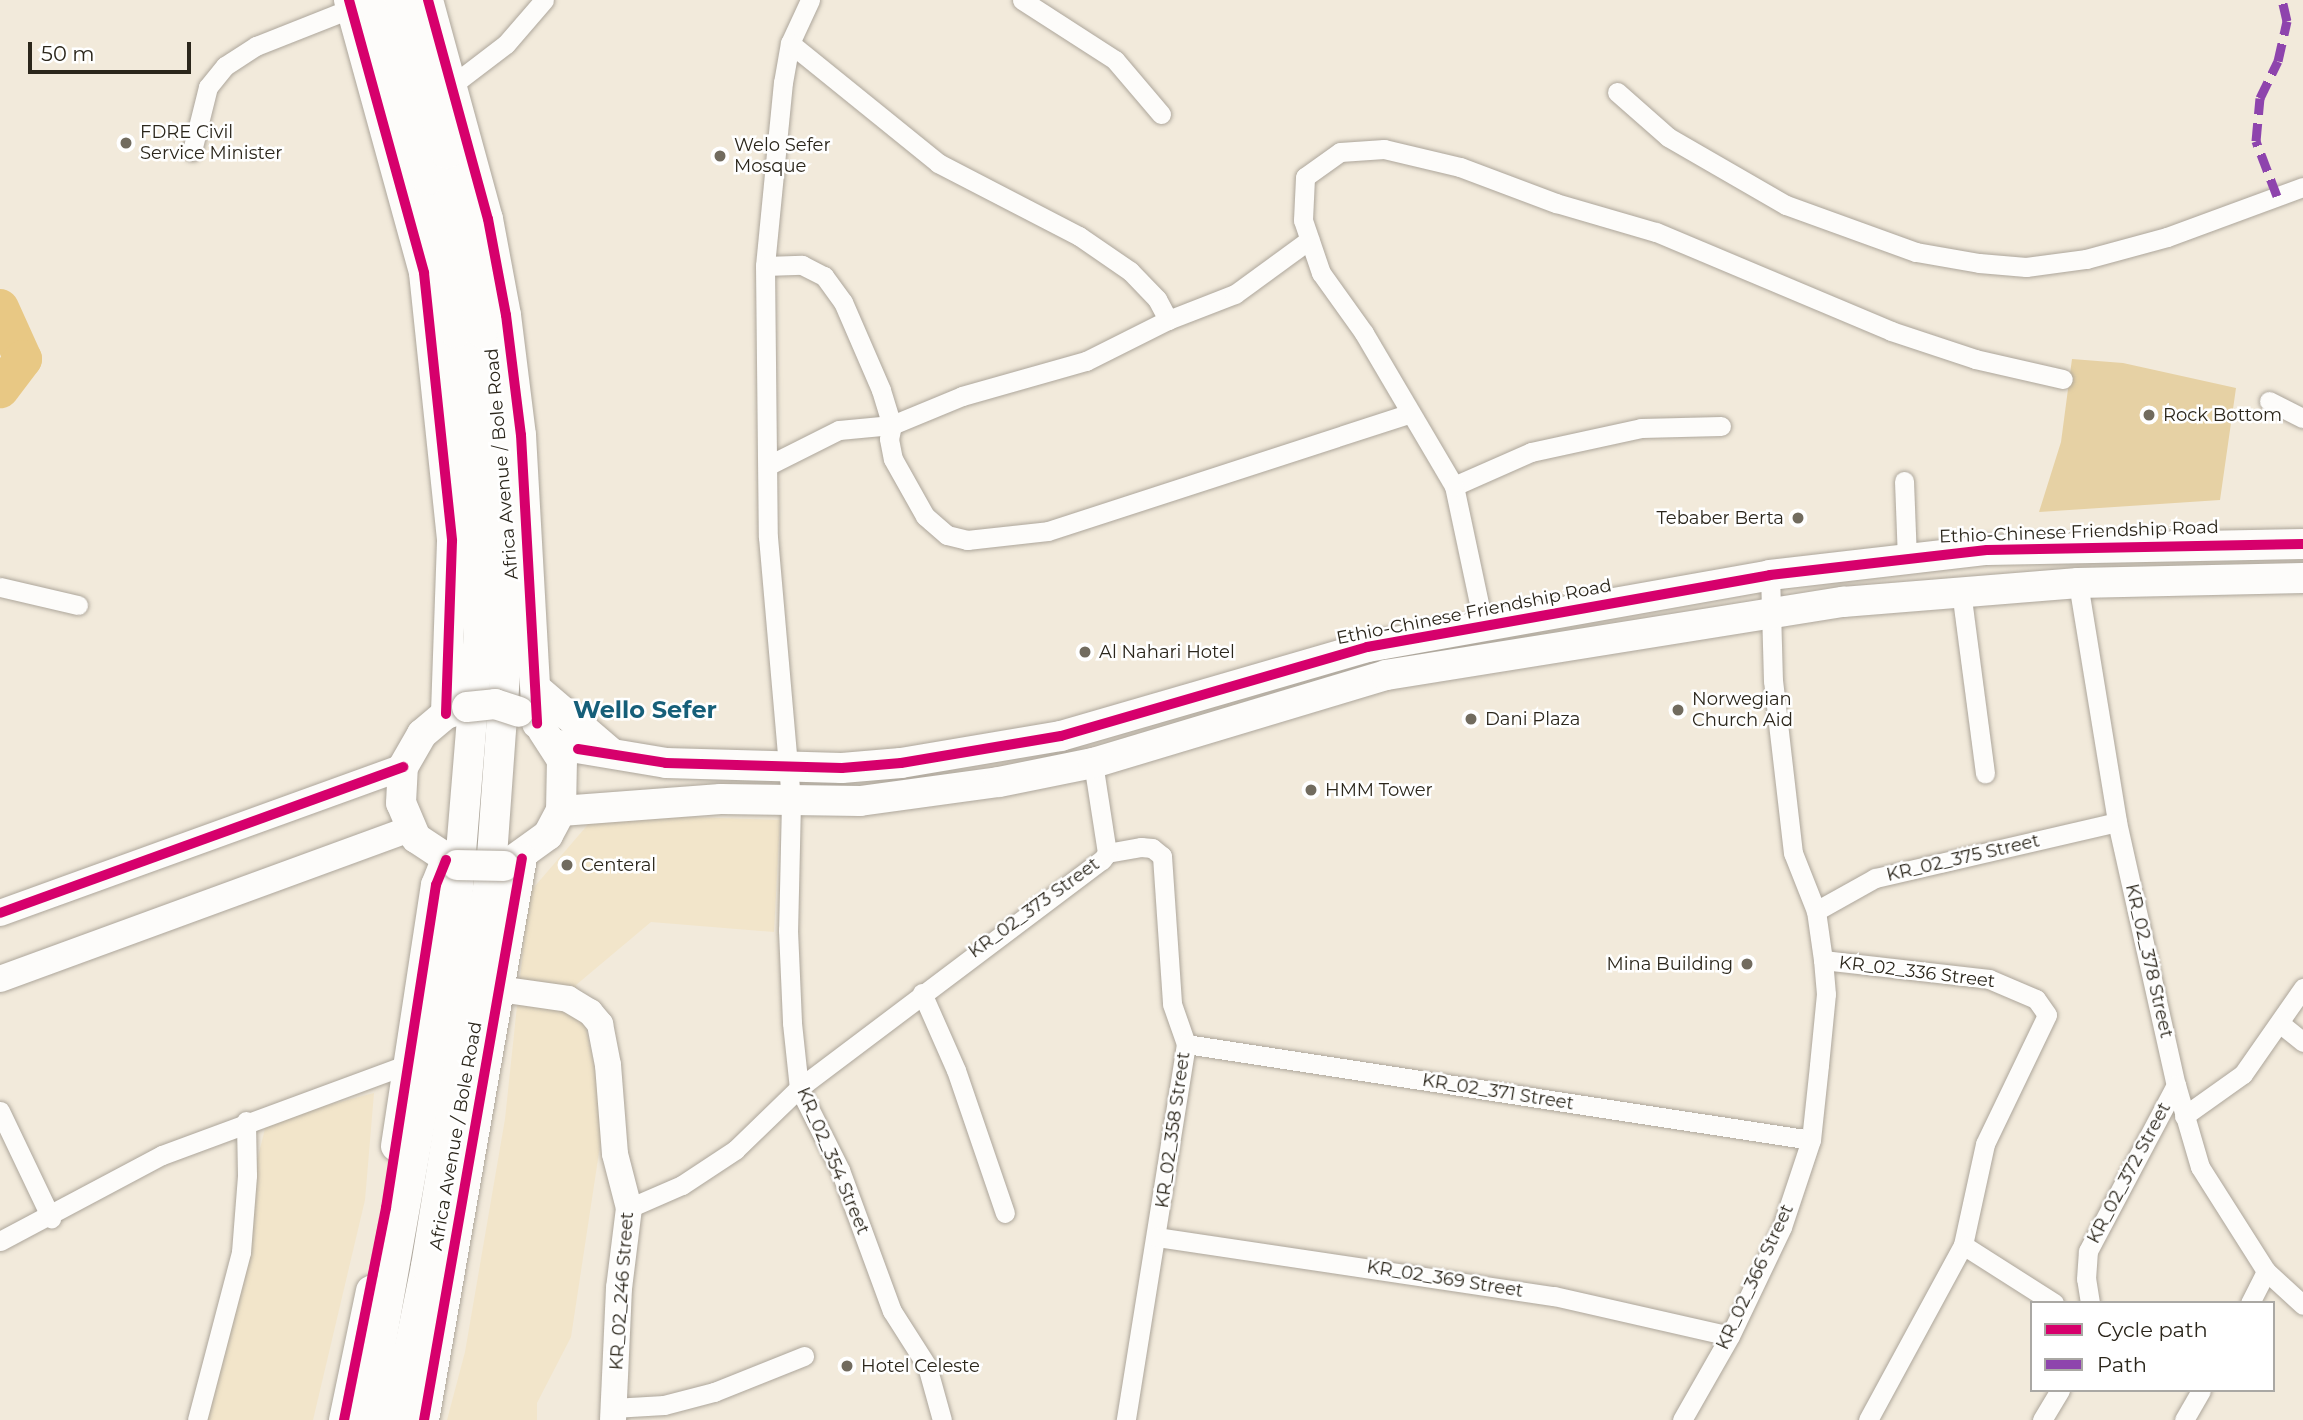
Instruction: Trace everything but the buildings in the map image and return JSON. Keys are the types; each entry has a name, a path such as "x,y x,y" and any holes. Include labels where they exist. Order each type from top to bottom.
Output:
{"main road":[{"name":"Africa Avenue / Bole Road","path":"394,1420 426,1266 491,870 505,673 503,536 482,333 447,154 400,0"},
{"name":"Africa Avenue / Bole Road","path":"428,0 488,219 506,316 521,435 545,724"},
{"name":"Africa Avenue / Bole Road","path":"358,3 428,180 457,333 472,460 479,636 456,925 367,1420"},
{"path":"358,3 424,273 452,541 456,711"},
{"name":"Ethio-Chinese Friendship Road","path":"545,724 613,755 664,763 842,768 976,754 1061,736 1367,647 1769,575 1907,558 2001,550 2303,544"},
{"path":"561,811 721,799 860,801 999,782 1093,763 1386,675 1772,612 1961,591 2078,583 2303,578"},
{"path":"545,724 562,760 561,811 548,835 513,862 451,863 409,829 401,803 403,767 422,734 456,711 495,704 545,724 613,755"},
{"path":"0,913 403,767"},
{"path":"515,898 526,872 573,822 599,807"},
{"path":"0,979 409,829"},
{"name":"Africa Avenue / Bole Road","path":"424,1420 515,898 513,862"},
{"path":"344,1420 386,1208 436,885 451,863"},
{"name":"KR_02_246 Street","path":"499,989 568,999 596,1017 608,1065 615,1154 629,1208 613,1414"}],"street":[{"path":"451,86 506,44 544,0"},
{"name":"KR_02_354 Street","path":"810,0 790,43 765,266 768,537 791,802 788,930 799,1088 840,1170 892,1311 927,1366 942,1420"},
{"path":"1022,0 1115,60 1161,114"},
{"path":"192,151 208,87 225,66 256,46 358,3"},
{"path":"790,43 938,163 1079,236 1130,271 1157,299 1168,320"},
{"path":"1617,92 1668,137 1786,205 1867,237 1979,263 2026,267 2086,259 2167,237 2303,187"},
{"path":"1484,627 1454,486 1408,414 1364,333 1321,273 1303,220 1305,177 1340,152 1384,149 1460,167 1556,203 1656,233 1891,331 1975,359 2063,379"},
{"path":"769,465 839,430 892,425 962,396 1086,361 1168,320 1235,294 1310,240"},
{"path":"765,266 802,265 824,276 843,302 892,425 888,439 893,458 925,516 947,535 967,540 1048,531 1408,414"},
{"path":"2269,401 2303,418"},
{"path":"1454,486 1531,452 1641,428 1721,426"},
{"path":"1904,481 1907,558"},
{"name":"KR_02_366 Street","path":"1682,1420 1730,1336 1782,1227 1811,1140 1826,994 1816,911 1793,853 1773,681 1769,575"},
{"name":"KR_02_378 Street","path":"2078,583 2117,822 2184,1116 2200,1167 2266,1271 2303,1305"},
{"path":"0,587 78,604"},
{"path":"1961,591 1985,773"},
{"name":"KR_02_373 Street","path":"629,1208 682,1185 735,1150 799,1088 922,993 1096,866 1107,853 1093,763"},
{"name":"KR_02_375 Street","path":"1816,911 1875,878 2117,822"},
{"name":"KR_02_358 Street","path":"1107,853 1141,847 1161,856 1172,1004 1186,1044 1126,1420"},
{"name":"KR_02_336 Street","path":"1823,960 1989,979 2036,999 2047,1015 1985,1144 1963,1245"},
{"name":"KR_02_372 Street","path":"2184,1116 2244,1074 2282,1025 2303,988"},
{"path":"922,993 956,1070 1005,1213"},
{"path":"2282,1025 2303,1042"},
{"name":"KR_02_371 Street","path":"1186,1044 1811,1140"},
{"path":"0,1241 51,1218 162,1156 246,1121 403,1066 408,1060"},
{"name":"KR_02_372 Street","path":"2090,1301 2086,1279 2088,1251 2176,1086"},
{"path":"0,1111 51,1218"},
{"path":"197,1420 241,1252 247,1175 246,1121"},
{"name":"KR_02_369 Street","path":"1157,1237 1553,1296 1730,1336"},
{"path":"1868,1420 1963,1245 2051,1301"},
{"path":"2251,1301 2266,1271"},
{"path":"613,1414 714,1392 804,1356"},
{"path":"2042,1420 2059,1392"},
{"path":"2183,1420 2201,1392"}],"shaded area":[{"name":"Rock Bottom","path":"2072,359 2123,363 2236,388 2220,500 2039,512 2061,442"},
{"path":"597,814 780,820 774,932 651,922 576,985 605,1113 571,1337 537,1403 537,1420 447,1420 465,1352 505,1119 529,893"},
{"path":"374,1093 365,1200 313,1420 200,1420 234,1251 267,1121"}],"waterway":[{"path":"0,308 23,359 0,389"}],"marked path":[{"path":"2277,196 2256,141 2260,98 2278,61 2287,21 2282,0"}],"cycle path":[{"path":"349,0 424,273 452,541 446,714"},
{"path":"428,0 488,219 506,315 521,435 537,724"},
{"path":"578,749 666,763 842,768 901,763 1061,736 1367,647 1770,575 1987,550 2303,544"},
{"path":"0,913 403,767"},
{"path":"424,1420 522,858"},
{"path":"344,1420 386,1208 436,885 446,860"}],"place":[{"name":"FDRE Civil Service Minister","path":"126,143"},
{"name":"Welo Sefer Mosque","path":"720,156"},
{"name":"Rock Bottom","path":"2149,415"},
{"name":"Tebaber Berta","path":"1798,518"},
{"name":"Al Nahari Hotel","path":"1085,652"},
{"name":"Norwegian Church Aid","path":"1678,710"},
{"name":"Dani Plaza","path":"1471,719"},
{"name":"HMM Tower","path":"1311,790"},
{"name":"Centeral","path":"567,865"},
{"name":"Mina Building","path":"1747,964"},
{"name":"Hotel Celeste","path":"847,1366"}],"district":[{"name":"Wello Sefer","path":"645,710"}]}
